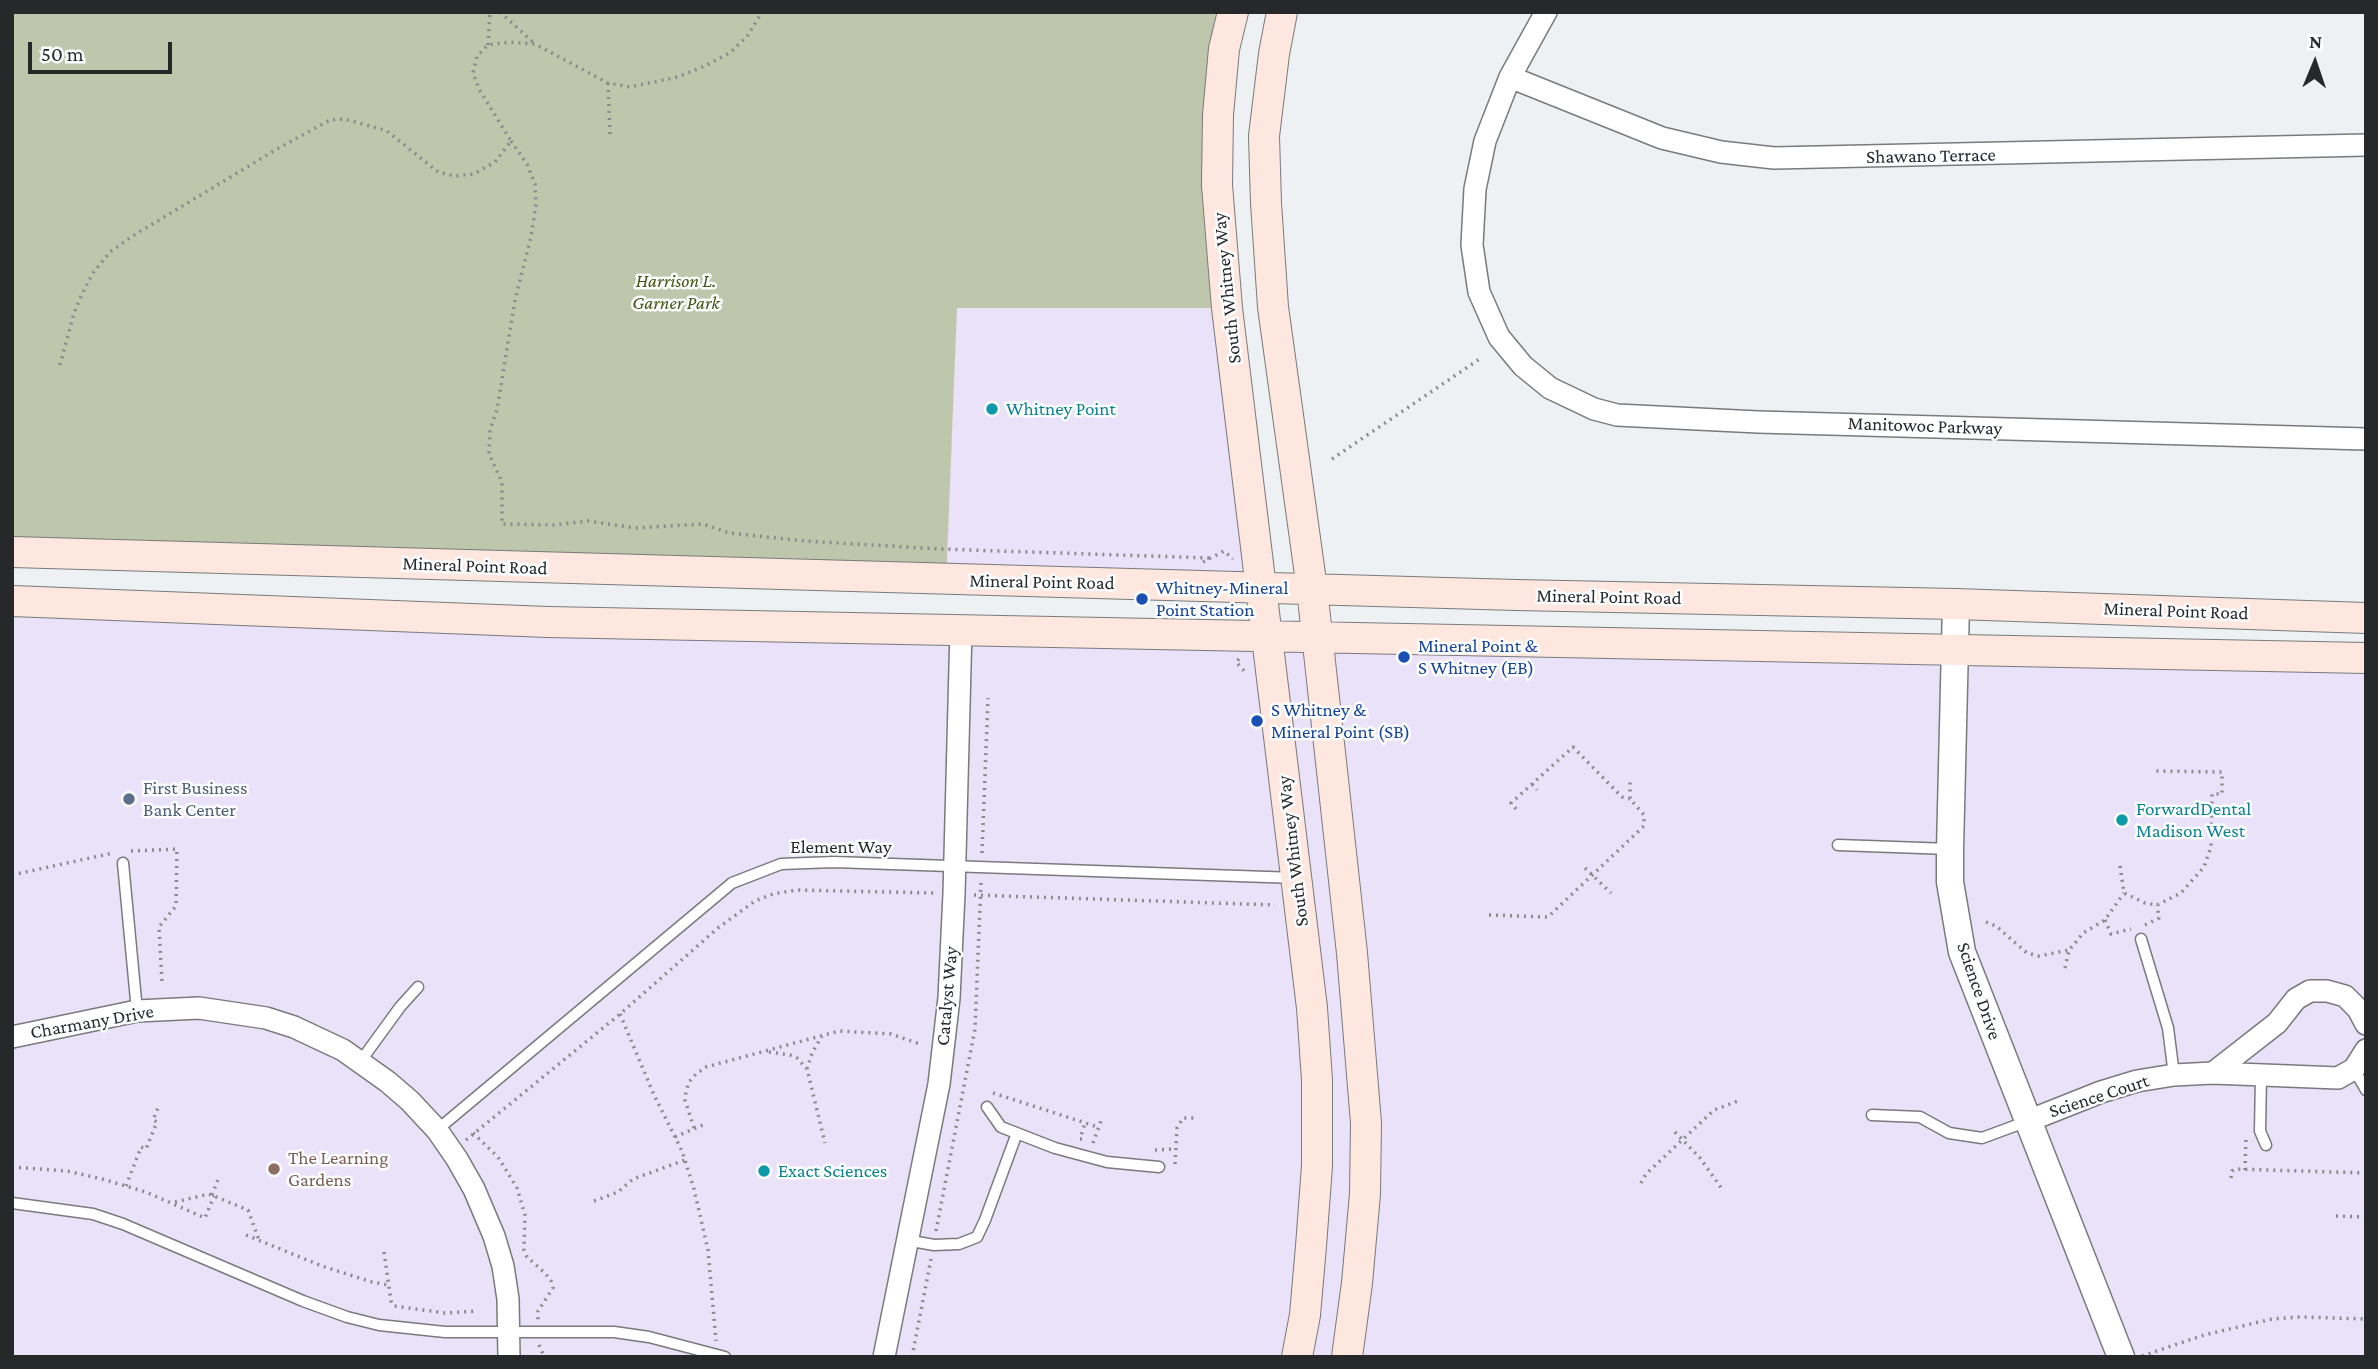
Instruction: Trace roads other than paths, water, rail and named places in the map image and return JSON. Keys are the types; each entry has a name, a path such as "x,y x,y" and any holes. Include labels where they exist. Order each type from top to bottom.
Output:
{"main road":[{"name":"South Whitney Way","path":"1233,12 1224,49 1217,185 1227,307 1312,1008 1317,1080 1317,1166 1305,1315 1297,1357"},
{"path":"1282,12 1264,136 1273,307 1312,589 1350,941 1366,1123 1365,1194 1347,1357"},
{"name":"Mineral Point Road","path":"12,552 1261,588 1956,604 2366,618"},
{"path":"12,601 548,622 2366,658"}],"street":[{"name":"Manitowoc Parkway","path":"1546,12 1510,77 1485,141 1475,189 1472,245 1479,292 1499,337 1523,366 1550,388 1594,409 1617,415 1758,422 2366,439"},
{"name":"Shawano Terrace","path":"1510,77 1662,138 1721,152 1774,158 2366,145"},
{"name":"Science Drive","path":"1956,604 1950,849 1951,881 1962,952 2121,1357"},
{"name":"Catalyst Way","path":"884,1357 939,1084 948,998 955,867 961,629"},
{"path":"2213,1073 2277,1023 2296,999 2310,991 2328,991 2345,996 2363,1012"},
{"name":"Charmany Drive","path":"12,1037 137,1011 199,1008 266,1018 325,1041 360,1062 410,1101 437,1130 457,1159 485,1211 503,1266 510,1332 509,1357"},
{"path":"2354,1069 2366,1050"},
{"name":"Science Court","path":"2028,1121 2101,1092 2137,1081 2174,1075 2213,1073 2338,1078 2354,1069"}],"lane":[{"path":"1838,845 1950,849"},
{"path":"121,858 137,1011"},
{"name":"Element Way","path":"437,1130 732,883 781,864 834,862 1296,878"},
{"path":"2141,939 2168,1028 2174,1075"},
{"path":"360,1062 418,986"},
{"path":"2354,1069 2366,1090"},
{"path":"2261,1076 2260,1131 2266,1145"},
{"path":"987,1107 1001,1127 1055,1148 1107,1162 1159,1167"},
{"path":"1872,1115 1920,1117 1949,1133 1982,1138 2028,1121"},
{"path":"906,1240 934,1245 959,1244 977,1237 1017,1133"},
{"path":"12,1203 93,1214 123,1224 303,1301 346,1317 379,1325 421,1331 614,1332 649,1337 721,1356"}],"place":[{"name":"Whitney Point","path":"992,409"},
{"name":"Whitney-Mineral Point Station","path":"1142,599"},
{"name":"Mineral Point & S Whitney (EB)","path":"1404,657"},
{"name":"S Whitney & Mineral Point (SB)","path":"1257,721"},
{"name":"First Business Bank Center","path":"129,799"},
{"name":"ForwardDental Madison West","path":"2122,820"},
{"name":"The Learning Gardens","path":"274,1169"},
{"name":"Exact Sciences","path":"764,1171"}],"park label":[{"name":"Harrison L. Garner Park","path":"676,292"}]}
